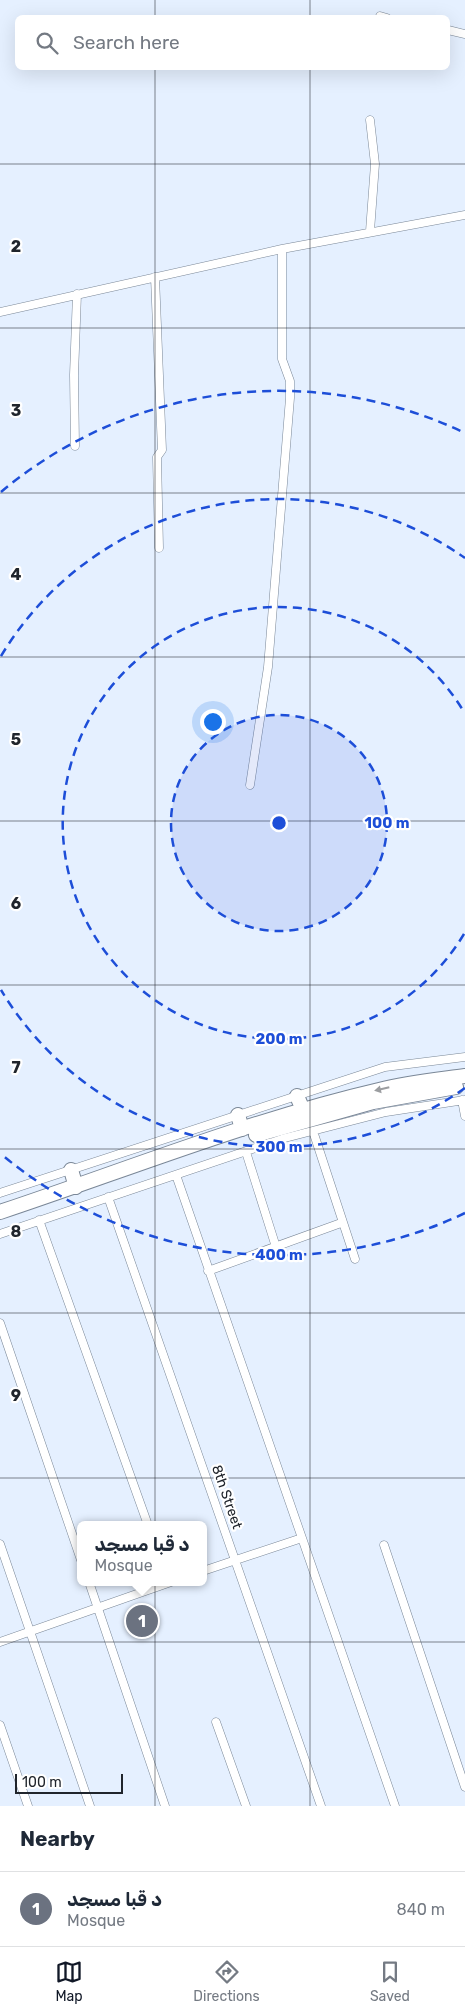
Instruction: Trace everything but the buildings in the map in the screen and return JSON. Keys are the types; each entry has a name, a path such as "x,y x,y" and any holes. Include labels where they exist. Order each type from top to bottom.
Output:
{"highway":[{"path":"0,1212 303,1110 394,1086 465,1076"},
{"path":"0,1222 319,1116 402,1096 465,1086"},
{"path":"297,1096 303,1110"},
{"path":"238,1115 242,1129"},
{"path":"71,1170 76,1186"}],"street":[{"path":"450,30 465,34"},
{"path":"370,120 375,164 370,231"},
{"path":"0,312 282,248 465,215"},
{"path":"250,786 268,667 290,398 290,381 282,358 282,248"},
{"path":"155,276 162,450 157,456 159,548"},
{"path":"75,446 74,375 77,294"},
{"path":"0,1193 385,1067 465,1057"},
{"path":"0,1234 286,1138 386,1112 464,1100 465,1116"},
{"path":"313,1131 341,1223 355,1259"},
{"path":"246,1152 276,1247"},
{"path":"176,1175 395,1806"},
{"name":"8th Street","path":"108,1197 236,1560 320,1806"},
{"path":"39,1220 147,1521"},
{"path":"208,1271 341,1223"},
{"path":"0,1323 77,1548"},
{"path":"207,1570 302,1538"},
{"path":"0,1544 90,1806"},
{"path":"384,1544 465,1787"},
{"path":"89,1586 165,1806"},
{"path":"0,1642 158,1586"},
{"path":"216,1722 246,1806"},
{"path":"0,1725 28,1806"}],"place":[{"name":"د قبا مسجد","path":"142,1621"}]}
